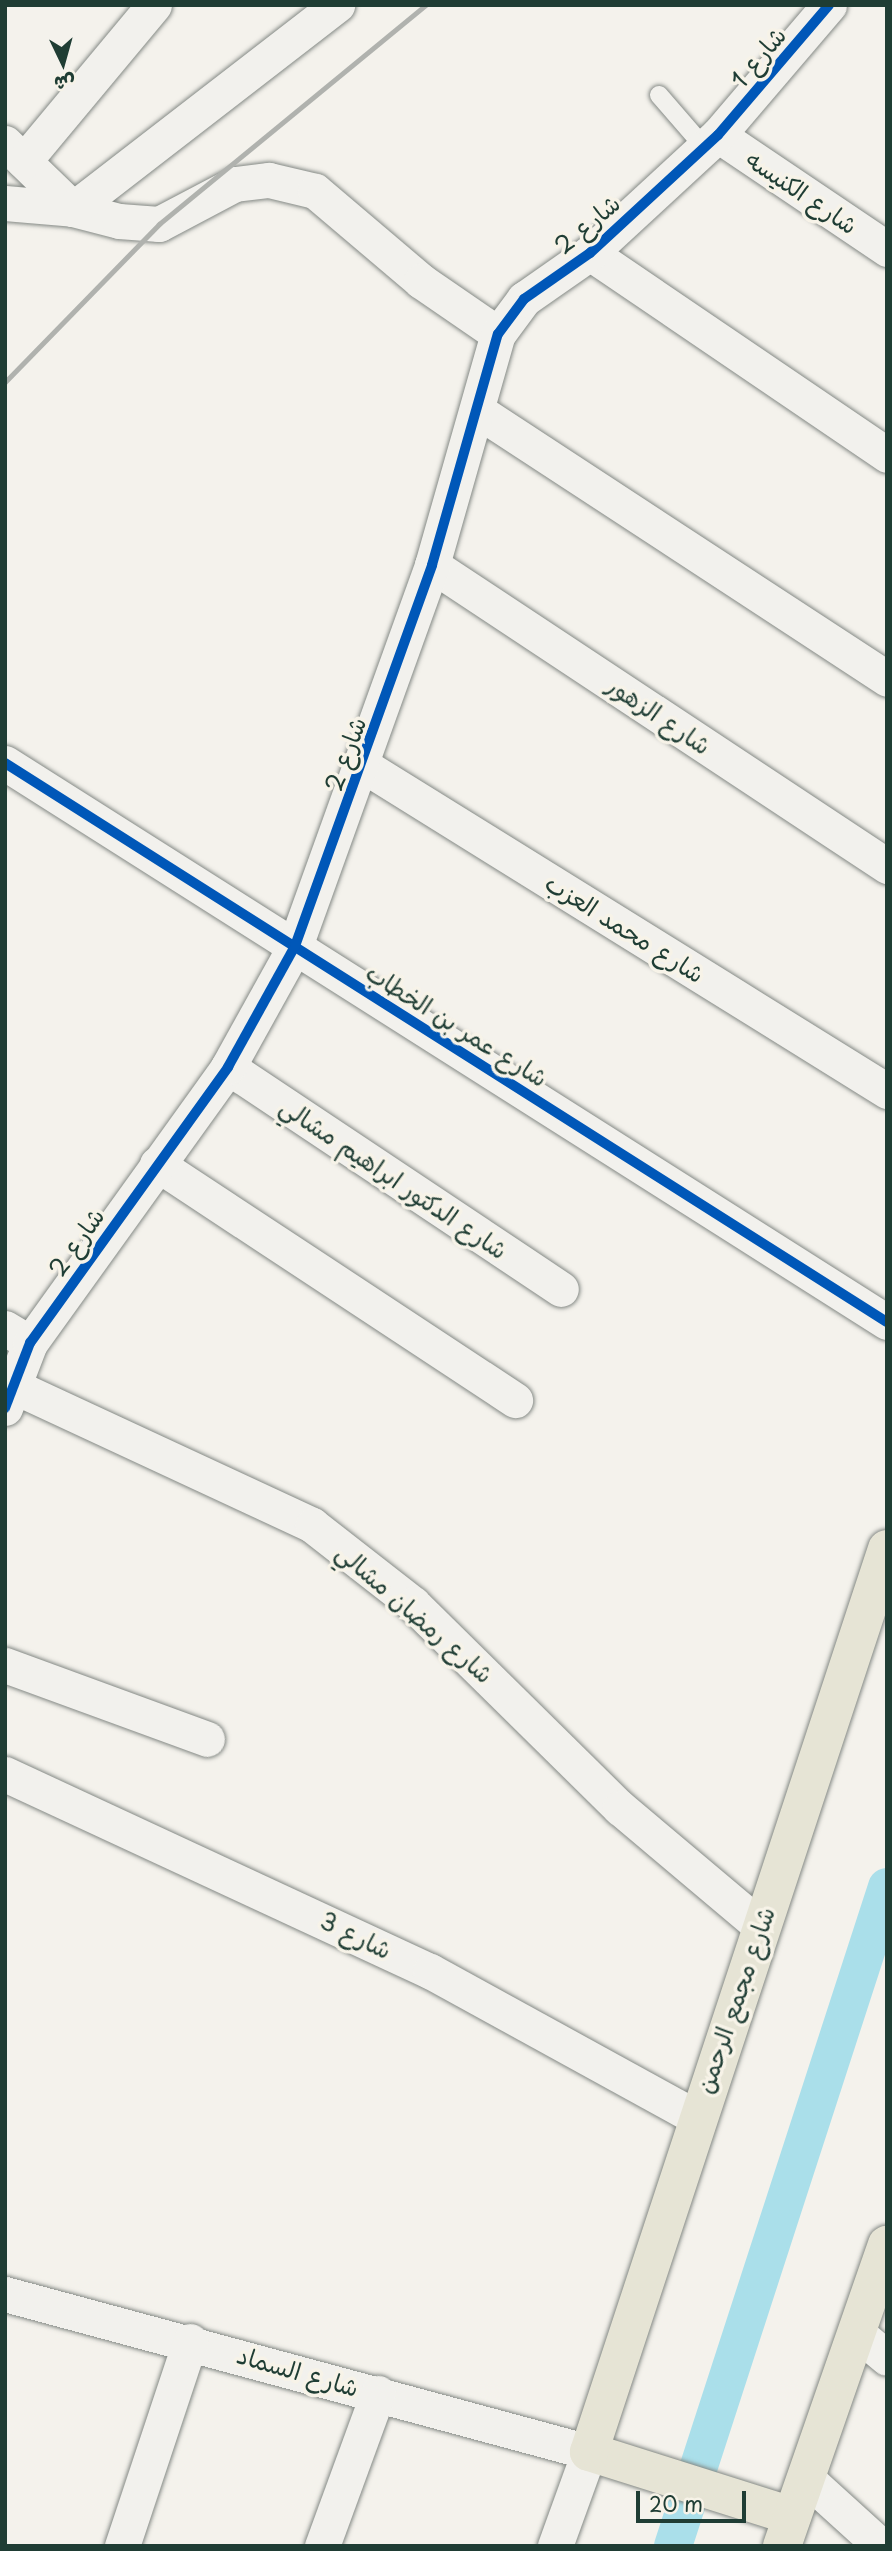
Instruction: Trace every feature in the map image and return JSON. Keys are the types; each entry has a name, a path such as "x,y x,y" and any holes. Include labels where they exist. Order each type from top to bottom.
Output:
{"main road":[{"name":"شارع مجمع الرحمن","path":"606,2457 696,2117 887,1549"},
{"path":"606,2457 742,2501 787,2531 887,2245"}],"street":[{"path":"73,209 15,152 154,5"},
{"path":"73,209 337,5"},
{"name":"شارع 1","path":"711,141 829,5"},
{"name":"شارع الكنيسه","path":"711,141 885,244"},
{"name":"شارع 2","path":"8,1396 18,1336 157,1164 228,1068 295,946 364,766 432,565 498,334 524,299 590,253 711,141"},
{"path":"5,203 73,209 159,224 235,184 270,180 315,191 421,281 498,334"},
{"path":"590,253 887,455"},
{"path":"478,411 887,679"},
{"name":"شارع الزهور","path":"432,565 887,866"},
{"name":"شارع عمر بن الخطاب","path":"5,763 887,1322"},
{"name":"شارع محمد العزب","path":"364,766 887,1091"},
{"name":"شارع الدكتور ابراهيم مشالي","path":"228,1068 561,1289"},
{"path":"157,1164 515,1400"},
{"name":"شارع رمضان مشالي","path":"8,1396 312,1525 413,1604 620,1808 760,1926"},
{"path":"5,1665 207,1739"},
{"name":"شارع 3","path":"5,1774 430,1971 696,2117"},
{"name":"شارع السماد","path":"5,2294 190,2341 606,2457"},
{"path":"856,2332 887,2358"},
{"path":"122,2546 190,2341"},
{"path":"322,2546 378,2393"},
{"path":"555,2546 606,2457"},
{"path":"806,2478 881,2546"}],"lane":[{"path":"659,95 711,141"}],"waterway":[{"path":"673,2546 887,1887"}],"railway":[{"path":"5,382 159,224 426,5"}],"cycle path":[{"path":"5,1408 30,1343 228,1067 295,946 432,565 498,334 524,299 590,253 718,135 829,5"},
{"path":"5,763 887,1322"}]}
